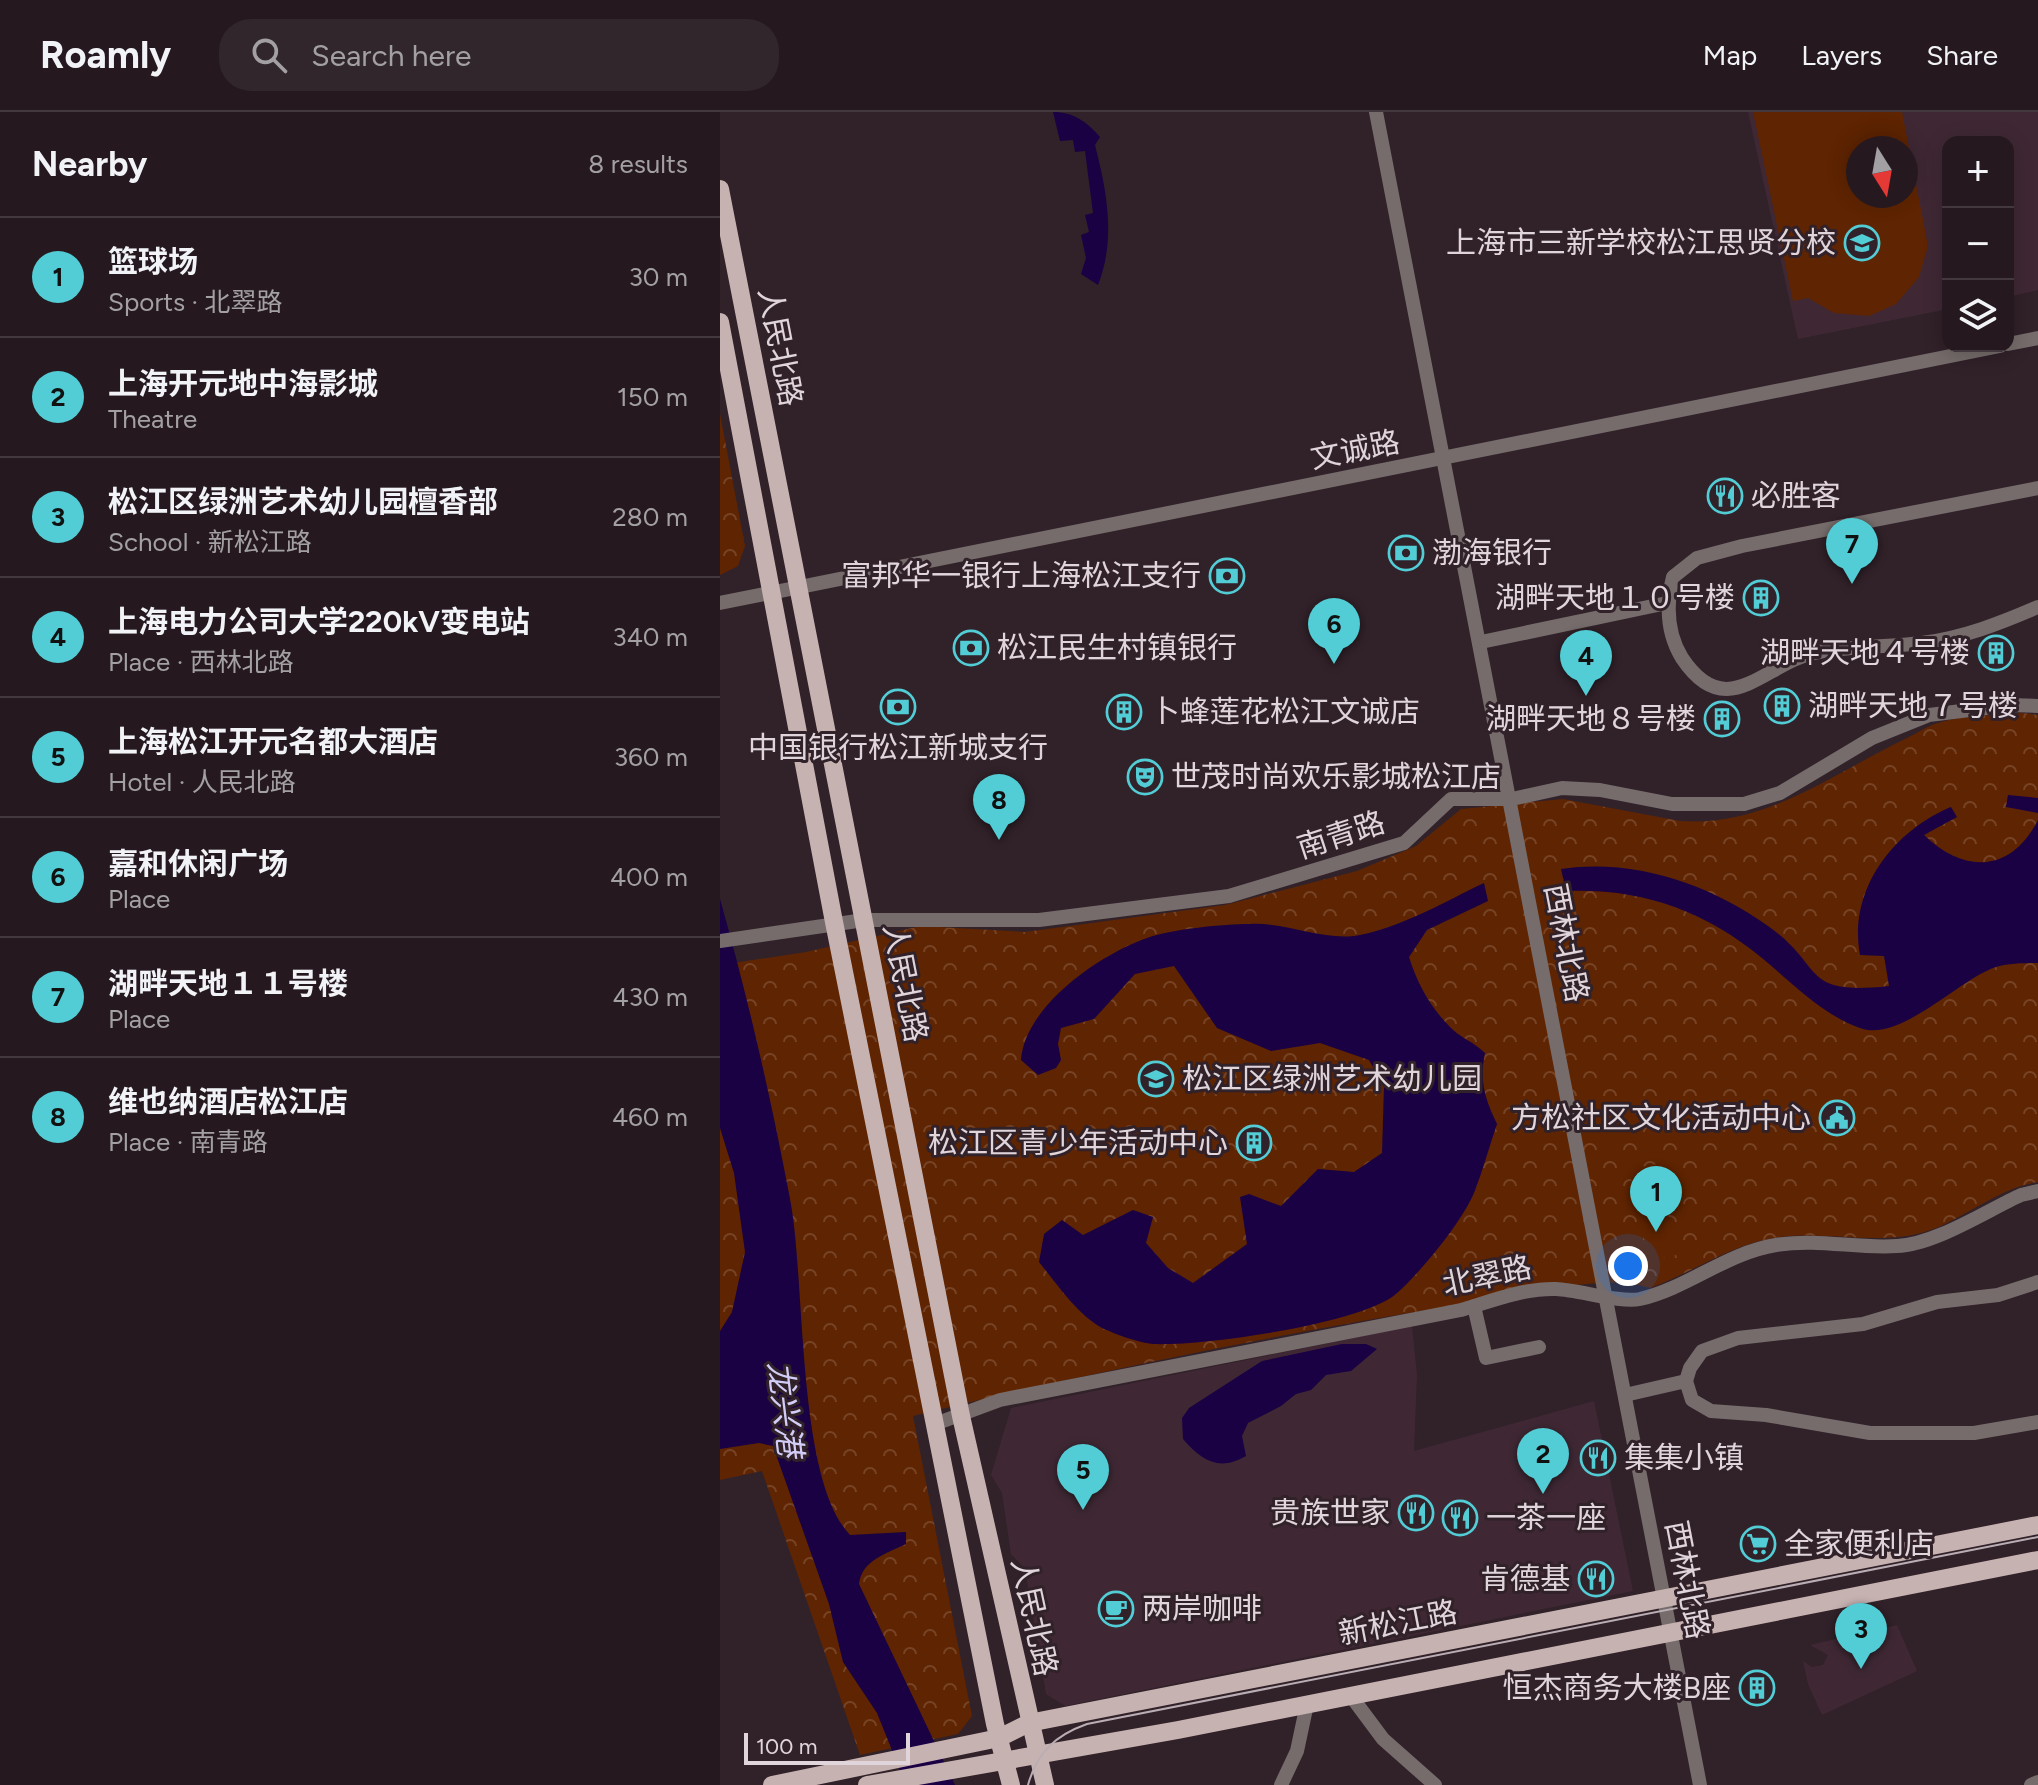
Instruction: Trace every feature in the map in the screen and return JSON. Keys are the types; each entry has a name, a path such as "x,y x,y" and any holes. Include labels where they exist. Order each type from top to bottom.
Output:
{"main road":[{"name":"人民北路","path":"720,189 961,1416 1045,1785"},
{"name":"人民北路","path":"720,322 774,592 834,922 1011,1785"},
{"name":"新松江路","path":"772,1785 999,1738 1029,1723 1665,1601 2038,1525"},
{"name":"新松江路","path":"867,1785 1038,1756 1351,1696 2038,1560"}],"street":[{"name":"西林北路","path":"1376,112 1512,799 1700,1785"},
{"path":"2014,343 2038,338"},
{"name":"文诚路","path":"720,603 1445,460 1971,352"},
{"path":"2038,488 1742,546 1697,558 1673,577 1667,603 1673,643 1697,680 1722,689 1758,682 1816,652 1925,643 1963,635 2038,607"},
{"path":"1481,642 1667,603"},
{"name":"南青路","path":"720,941 834,922 1039,920 1229,896 1404,843 1451,799 1512,799 1562,788 1600,790 1672,804 1744,804 1780,793 1872,738 1929,715 2010,705 2038,706"},
{"name":"北翠路","path":"935,1424 1000,1400 1474,1306 1521,1293 1553,1289 1637,1300 1674,1287 1723,1261 1774,1245 1826,1240 1897,1246 1920,1242 2021,1195 2038,1191"},
{"path":"2038,1282 1987,1298 1937,1302 1863,1324 1738,1338 1702,1351 1690,1368 1686,1381 1692,1400 1711,1411 1766,1415 1870,1433 1974,1433 2038,1422"},
{"path":"1474,1306 1486,1358 1539,1347"},
{"path":"1625,1395 1686,1381"},
{"path":"1351,1696 1383,1739 1435,1785"},
{"path":"1281,1785 1297,1751 1307,1704"},
{"path":"2031,1785 2038,1782"}],"shaded area":[{"name":"上海市三新学校松江思贤分校","path":"1748,112 2038,112 2038,290 2014,296 2014,136 1942,136 1942,310 1798,339"},
{"path":"1412,1326 1417,1375 1414,1451 1594,1401 1633,1591 1065,1706 1046,1694 1025,1569 1011,1554 1002,1493 991,1475 1011,1408"},
{"path":"1897,1625 1917,1671 1822,1715 1808,1684 1803,1661 1812,1667 1823,1665 1828,1655 1810,1645"}],"green space":[{"path":"1753,112 1902,112 1907,136 1846,136 1846,208 1918,208 1918,194 1928,246 1919,277 1896,304 1869,316 1834,313 1808,298 1793,301"},
{"path":"720,414 745,546 738,566 720,575"},
{"path":"2023,713 2038,715 2038,1182 2007,1191 1921,1233 1887,1238 1798,1236 1763,1240 1650,1288 1632,1284 1590,1284 1339,1325 1196,1352 913,1416 972,1716 958,1734 860,1755 762,1471 720,1480 720,965 806,952 921,926 1025,932 1225,905 1357,871 1416,846 1461,809 1563,799 1680,821 1711,821 1741,816 1797,795 1934,724 1969,717"},
{"path":"1658,1164 1676,1255 1649,1261 1629,1169"}],"water":[{"path":"1053,112 1079,118 1100,137 1095,145 1106,198 1108,233 1104,268 1098,285 1081,274 1086,258 1081,235 1089,232 1085,215 1093,213 1085,151 1075,152 1073,140 1060,141"},
{"path":"2008,795 2038,798 2038,813 2006,807"},
{"path":"1951,807 1957,817 1924,835 1955,857 1971,861 1986,862 2001,858 2027,837 2038,820 2038,963 1996,967 1911,1018 1876,1030 1860,1028 1833,1015 1740,941 1694,915 1670,905 1620,893 1566,891 1561,869 1616,867 1643,871 1696,887 1768,926 1826,982 1840,987 1889,986 1884,956 1860,955 1858,931 1868,886 1894,847 1911,831"},
{"path":"1484,883 1488,901 1427,930 1409,957 1420,985 1436,1011 1454,1031 1485,1053 1484,1090 1497,1124 1468,1205 1417,1273 1396,1294 1350,1315 1243,1337 1154,1344 1102,1328 1084,1315 1039,1262 1044,1234 1062,1220 1083,1235 1133,1210 1153,1217 1146,1243 1168,1268 1193,1283 1247,1244 1240,1197 1249,1194 1281,1206 1318,1169 1354,1172 1382,1153 1384,1086 1369,1060 1320,1043 1271,1051 1217,1028 1174,966 1135,974 1094,1019 1061,1028 1058,1044 1061,1060 1056,1068 1038,1075 1021,1060 1026,1040 1050,1002 1087,970 1147,938 1198,928 1250,924 1333,936 1360,935 1408,920"},
{"name":"龙兴港","path":"720,899 758,1048 790,1199 806,1376 820,1470 833,1508 850,1535 906,1532 906,1544 870,1563 859,1584 955,1785 906,1785 877,1713 843,1662 829,1604 773,1446 759,1443 720,1449 720,1331 732,1312 745,1252 734,1173 720,1128"},
{"path":"1342,1344 1366,1344 1377,1349 1351,1371 1326,1375 1311,1390 1296,1394 1281,1406 1248,1423 1242,1436 1246,1456 1227,1463 1211,1461 1183,1439 1182,1418 1189,1408 1262,1361"}],"tram line":[{"path":"1028,1785 1037,1763 1049,1746 1087,1724 2038,1537"}],"place":[{"name":"上海市三新学校松江思贤分校","path":"1862,243"},
{"name":"必胜客","path":"1725,496"},
{"name":"渤海银行","path":"1406,553"},
{"name":"富邦华一银行上海松江支行","path":"1227,576"},
{"name":"湖畔天地１１号楼","path":"1852,584"},
{"name":"湖畔天地１０号楼","path":"1761,598"},
{"name":"松江民生村镇银行","path":"971,648"},
{"name":"湖畔天地４号楼","path":"1996,653"},
{"name":"嘉和休闲广场","path":"1334,664"},
{"name":"上海电力公司大学220kV变电站","path":"1586,696"},
{"name":"湖畔天地７号楼","path":"1782,706"},
{"name":"中国银行松江新城支行","path":"898,707"},
{"name":"卜蜂莲花松江文诚店","path":"1124,712"},
{"name":"湖畔天地８号楼","path":"1722,719"},
{"name":"世茂时尚欢乐影城松江店","path":"1145,777"},
{"name":"维也纳酒店松江店","path":"999,840"},
{"name":"松江区绿洲艺术幼儿园","path":"1156,1079"},
{"name":"方松社区文化活动中心","path":"1837,1118"},
{"name":"松江区青少年活动中心","path":"1254,1143"},
{"name":"篮球场","path":"1656,1232"},
{"name":"集集小镇","path":"1598,1458"},
{"name":"上海开元地中海影城","path":"1543,1494"},
{"name":"上海松江开元名都大酒店","path":"1083,1510"},
{"name":"贵族世家","path":"1416,1513"},
{"name":"一茶一座","path":"1460,1518"},
{"name":"全家便利店","path":"1758,1544"},
{"name":"肯德基","path":"1596,1579"},
{"name":"两岸咖啡","path":"1116,1609"},
{"name":"松江区绿洲艺术幼儿园檀香部","path":"1861,1669"},
{"name":"恒杰商务大楼B座","path":"1757,1688"}]}
